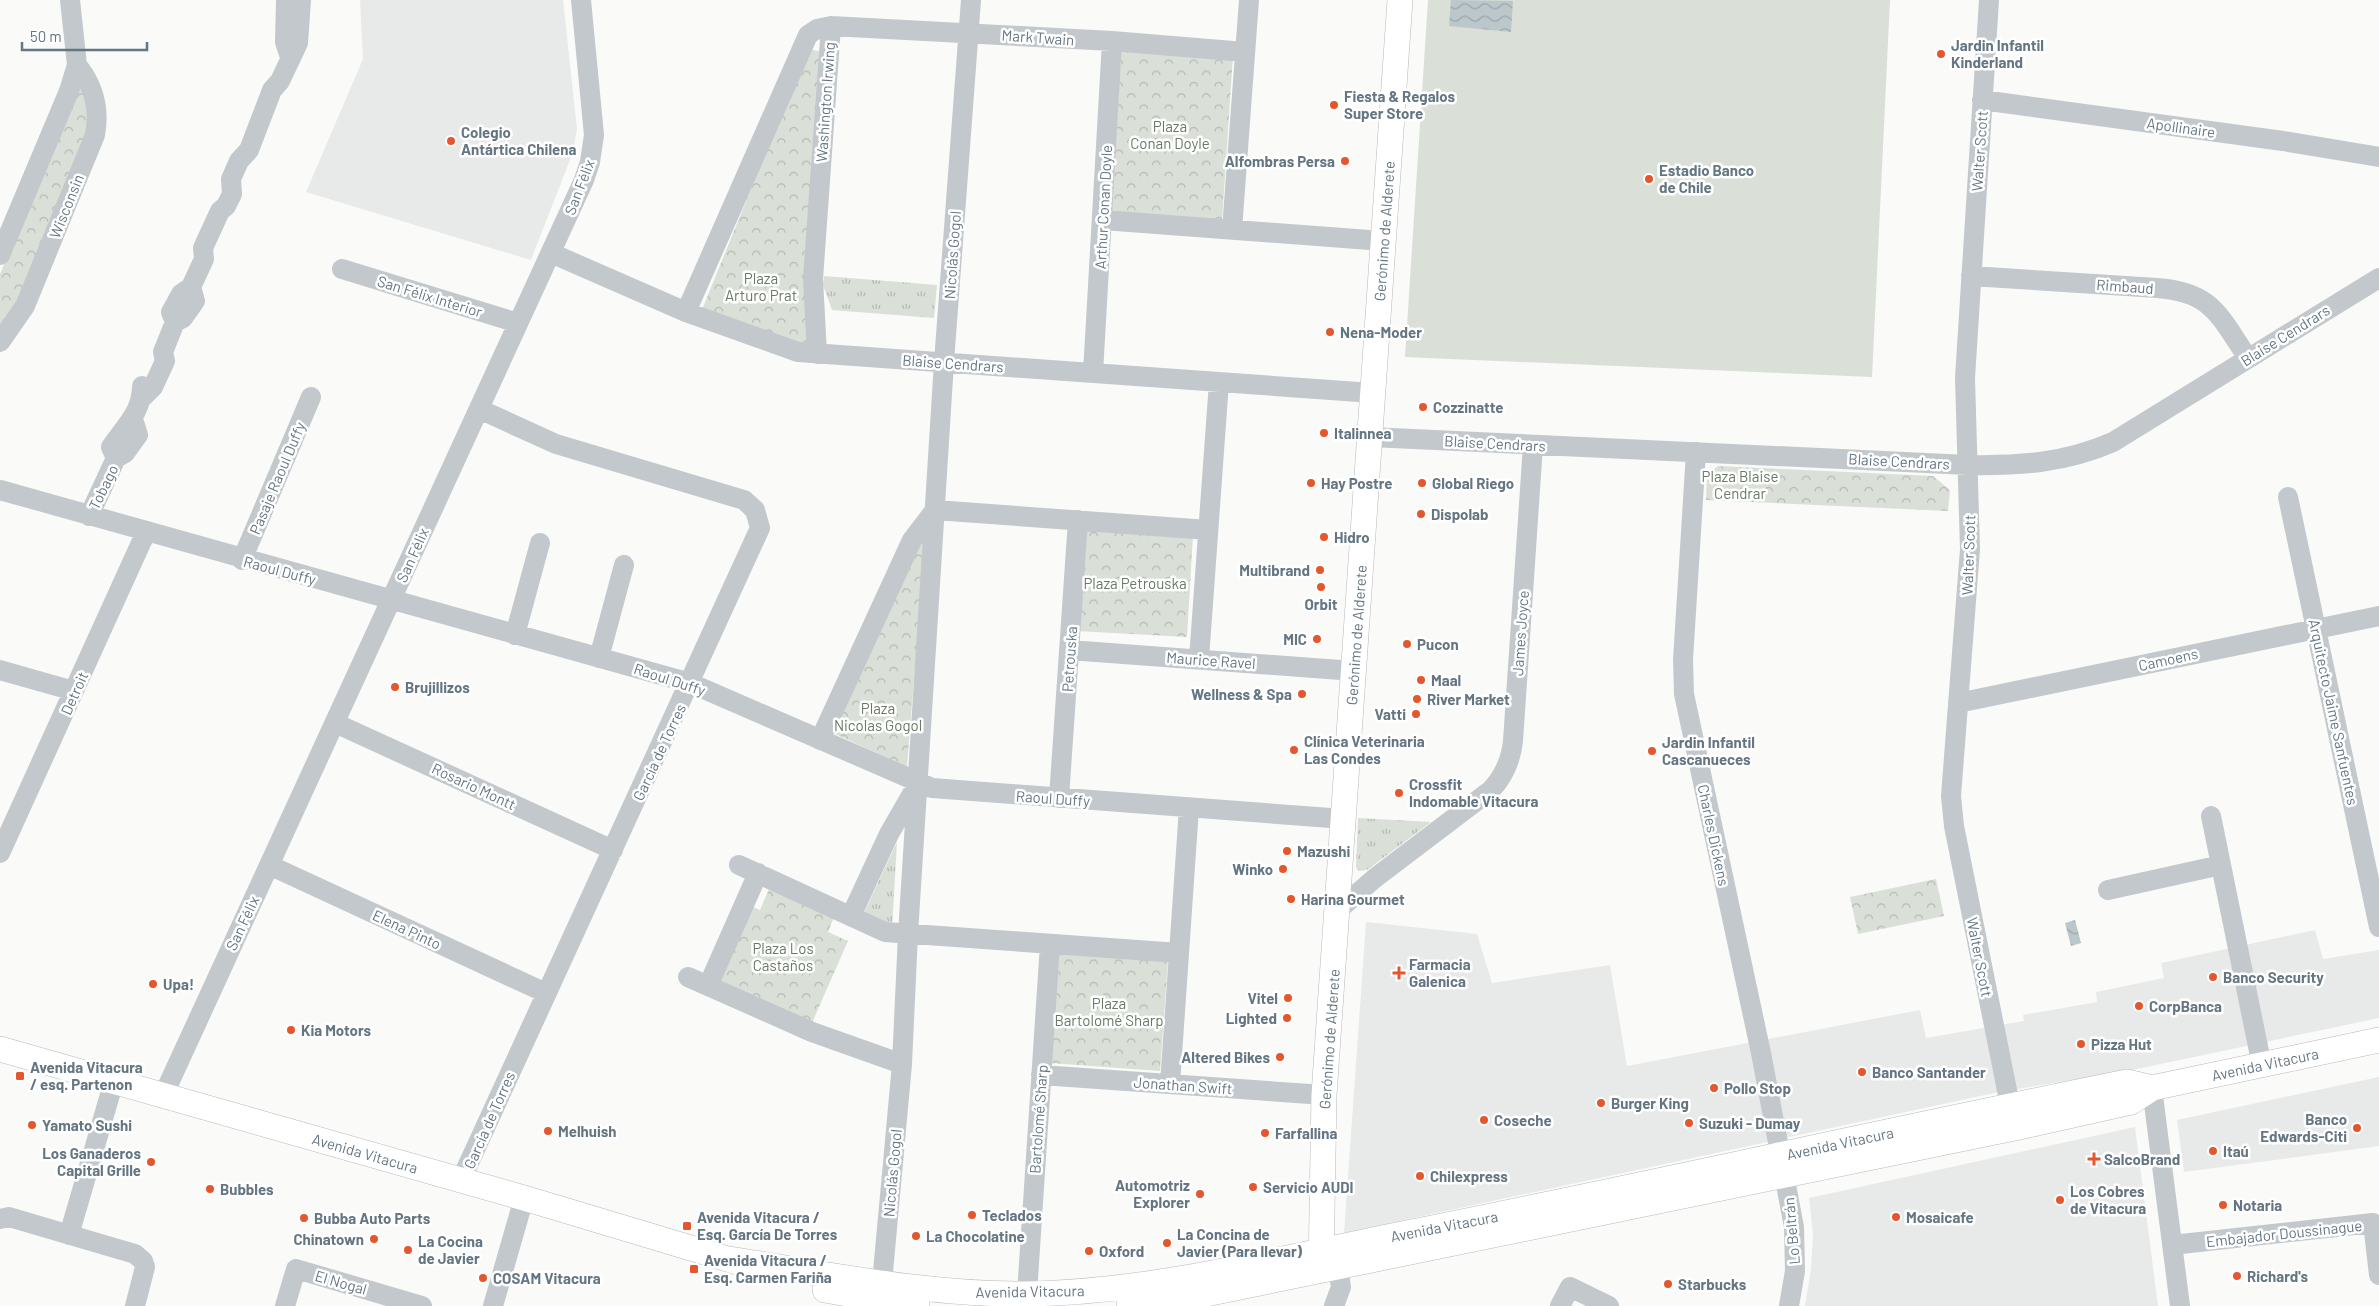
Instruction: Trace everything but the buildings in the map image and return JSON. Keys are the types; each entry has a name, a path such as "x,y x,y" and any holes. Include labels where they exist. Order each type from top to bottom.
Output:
{"main road":[{"name":"Gerónimo de Alderete","path":"1327,1262 1324,1095 1400,0"},
{"name":"Avenida Vitacura","path":"1129,1306 1196,1296 1327,1262 1783,1166 2131,1102 2152,1088 2379,1040"},
{"name":"Avenida Vitacura","path":"0,1049 524,1198 729,1259 813,1287 915,1300 970,1292 1038,1298 1184,1278 1327,1262"},
{"name":"Avenida Vitacura","path":"1783,1166 2010,1105 2127,1082 2152,1088"},
{"name":"Avenida Vitacura","path":"729,1259 882,1283 915,1300"}],"street":[{"name":"Wisconsin","path":"0,255 69,91 77,65 70,0"},
{"path":"286,0 285,42 290,57"},
{"name":"Tobago","path":"89,516 116,458 111,447 124,428 133,419 142,398 142,384 155,356 163,352 175,322 172,312 182,294 192,287 204,259 203,248 220,211 229,200 231,179 239,160 249,150 272,90 280,81 298,43 301,0"},
{"name":"San Félix","path":"163,1096 584,180 592,153 594,135 581,0"},
{"name":"Nicolás Gogol","path":"882,1283 902,1064 908,934 944,362 971,0"},
{"path":"1232,230 1249,0"},
{"name":"Walter Scott","path":"1989,0 1965,378 1970,549 1951,783 1954,826 2010,1105"},
{"name":"Mark Twain","path":"831,26 969,32 1245,52"},
{"name":"Washington Irwing","path":"686,312 808,35 817,29 831,26 813,279 817,354"},
{"name":"Arthur Conan Doyle","path":"1093,373 1112,41"},
{"name":"Wisconsin","path":"0,342 25,306 95,135 98,123 96,98 85,75 77,65"},
{"name":"Apollinaire","path":"1982,100 2283,141 2379,157"},
{"path":"1102,220 1383,242"},
{"name":"Blaise Cendrars","path":"551,254 686,312 798,352 1373,393"},
{"name":"San Félix Interior","path":"342,269 518,323"},
{"name":"Rimbaud","path":"1970,276 2156,288 2187,292 2205,301 2213,308 2248,358"},
{"name":"Blaise Cendrars","path":"1370,437 1968,465 2028,465 2051,462 2095,450 2130,432 2379,278"},
{"path":"1199,659 1219,382"},
{"name":"Pasaje Raoul Duffy","path":"242,560 311,397"},
{"name":"García de Torres","path":"461,1180 759,534 760,522 755,510 744,500 556,444 479,409"},
{"name":"James Joyce","path":"1337,910 1375,878 1491,790 1505,772 1514,741 1533,444"},
{"name":"Charles Dickens","path":"1696,452 1683,660 1684,694 1761,1052 1783,1166"},
{"name":"Raoul Duffy","path":"0,490 242,560 690,683 918,783 945,790 1344,819"},
{"name":"Arquitecto Jaime Sanfuentes","path":"2288,497 2379,927"},
{"path":"820,740 912,540 935,510 1208,530"},
{"name":"Petrouska","path":"1059,798 1078,520"},
{"name":"Detroit","path":"0,853 146,532"},
{"path":"515,635 540,544"},
{"path":"599,658 624,565"},
{"name":"Camoens","path":"1958,703 2379,616"},
{"name":"Maurice Ravel","path":"1069,650 1354,671"},
{"path":"0,670 74,691"},
{"name":"Rosario Montt","path":"335,722 613,850"},
{"name":"Nicolás Gogol","path":"850,916 889,834 918,783"},
{"path":"1170,1084 1189,808"},
{"path":"2211,816 2262,1066"},
{"path":"2108,890 2221,864"},
{"name":"Elena Pinto","path":"269,865 546,993"},
{"path":"739,865 885,932 1179,953"},
{"path":"708,986 758,873"},
{"path":"1339,878 1356,881 1375,878"},
{"name":"Bartolomé Sharp","path":"1038,1298 1042,1075 1050,944"},
{"path":"688,977 812,1032 902,1064"},
{"name":"Jonathan Swift","path":"1042,1075 1324,1095"},
{"path":"69,1235 114,1081"},
{"path":"2152,1088 2180,1306"},
{"name":"Lo Beltrán","path":"1783,1166 1795,1249 1789,1306"},
{"path":"493,1306 524,1198"},
{"path":"0,1219 9,1217 135,1254 143,1261 145,1272 135,1306"},
{"name":"Embajador Doussinague","path":"2172,1246 2373,1223 2379,1274"},
{"path":"1327,1262 1341,1287 1334,1306"},
{"name":"El Nogal","path":"285,1306 296,1269 422,1306"},
{"path":"1560,1306 1570,1287 1608,1306"}],"shaded area":[{"name":"Colegio Antártica Chilena","path":"360,0 563,0 577,129 573,152 531,260 306,192 363,59"},
{"path":"1366,922 1477,934 1492,983 1610,965 1627,1066 1920,1010 1926,1038 2024,1021 2023,1015 2097,1002 2096,992 2164,978 2161,963 2315,930 2323,959 2379,950 2379,1018 2132,1070 1999,1092 1344,1233"},
{"path":"2379,1077 2379,1146 2184,1172 2177,1120"},
{"path":"2135,1127 2158,1306 1805,1306 1811,1269 1813,1235 1809,1198"}],"green space":[{"name":"Estadio Banco de Chile","path":"1428,0 1890,0 1872,377 1405,357"},
{"name":"Plaza Conan Doyle","path":"1118,48 1233,56 1222,221 1107,213"},
{"name":"Plaza Arturo Prat","path":"808,49 823,52 817,348 701,312"},
{"path":"81,83 90,112 88,132 20,300 0,329 0,274"},
{"path":"824,276 937,285 934,318 832,310 823,285"},
{"name":"Plaza Blaise Cendrar","path":"1718,466 1933,476 1950,490 1948,511 1706,500 1707,476"},
{"name":"Plaza Nicolas Gogol","path":"926,528 907,767 833,733"},
{"name":"Plaza Petrouska","path":"1083,529 1193,535 1187,637 1077,631"},
{"path":"1358,818 1431,822 1367,870 1358,871 1356,867"},
{"path":"897,842 892,929 863,915"},
{"path":"1936,879 1944,916 1858,934 1850,897"},
{"name":"Plaza Los Castaños","path":"769,889 834,917 828,932 848,941 811,1025 714,982 748,905 760,910"},
{"name":"Plaza Bartolomé Sharp","path":"1057,953 1168,961 1160,1071 1050,1063"}],"water":[{"path":"1451,0 1513,1 1511,32 1449,26"},
{"path":"2075,920 2081,943 2071,946 2065,923"}],"place":[{"name":"Jardin Infantil Kinderland","path":"1941,54"},
{"name":"Fiesta & Regalos Super Store","path":"1334,105"},
{"name":"Colegio Antártica Chilena","path":"451,141"},
{"name":"Alfombras Persa","path":"1345,161"},
{"name":"Estadio Banco de Chile","path":"1649,179"},
{"name":"Nena-Moder","path":"1330,332"},
{"name":"Cozzinatte","path":"1423,407"},
{"name":"Italinnea","path":"1324,433"},
{"name":"Hay Postre","path":"1311,483"},
{"name":"Global Riego","path":"1422,483"},
{"name":"Dispolab","path":"1421,514"},
{"name":"Hidro","path":"1324,537"},
{"name":"Multibrand","path":"1320,570"},
{"name":"Orbit","path":"1321,587"},
{"name":"MIC","path":"1317,639"},
{"name":"Pucon","path":"1407,644"},
{"name":"Maal","path":"1421,680"},
{"name":"Brujillizos","path":"395,687"},
{"name":"Wellness & Spa","path":"1302,694"},
{"name":"River Market","path":"1417,699"},
{"name":"Vatti","path":"1416,714"},
{"name":"Clínica Veterinaria Las Condes","path":"1294,750"},
{"name":"Jardin Infantil Cascanueces","path":"1652,751"},
{"name":"Crossfit Indomable Vitacura","path":"1399,793"},
{"name":"Mazushi","path":"1287,851"},
{"name":"Winko","path":"1283,869"},
{"name":"Harina Gourmet","path":"1291,899"},
{"name":"Farmacia Galenica","path":"1399,973"},
{"name":"Banco Security","path":"2213,977"},
{"name":"Upa!","path":"153,984"},
{"name":"Vitel","path":"1288,998"},
{"name":"CorpBanca","path":"2139,1006"},
{"name":"Lighted","path":"1287,1018"},
{"name":"Kia Motors","path":"291,1030"},
{"name":"Pizza Hut","path":"2081,1044"},
{"name":"Altered Bikes","path":"1280,1057"},
{"name":"Banco Santander","path":"1862,1072"},
{"name":"Avenida Vitacura / esq. Partenon","path":"20,1076"},
{"name":"Pollo Stop","path":"1714,1088"},
{"name":"Burger King","path":"1601,1103"},
{"name":"Coseche","path":"1484,1120"},
{"name":"Suzuki - Dumay","path":"1689,1123"},
{"name":"Yamato Sushi","path":"32,1125"},
{"name":"Banco Edwards-Citi","path":"2357,1128"},
{"name":"Melhuish","path":"548,1131"},
{"name":"Farfallina","path":"1265,1133"},
{"name":"Itaú","path":"2213,1151"},
{"name":"SalcoBrand","path":"2094,1159"},
{"name":"Los Ganaderos Capital Grille","path":"151,1162"},
{"name":"Chilexpress","path":"1420,1176"},
{"name":"Servicio AUDI","path":"1253,1187"},
{"name":"Bubbles","path":"210,1189"},
{"name":"Automotriz Explorer","path":"1200,1194"},
{"name":"Los Cobres de Vitacura","path":"2060,1200"},
{"name":"Notaria","path":"2223,1205"},
{"name":"Teclados","path":"972,1215"},
{"name":"Mosaicafe","path":"1896,1217"},
{"name":"Bubba Auto Parts","path":"304,1218"},
{"name":"Avenida Vitacura / Esq. García De Torres","path":"687,1226"},
{"name":"La Chocolatine","path":"916,1236"},
{"name":"Chinatown","path":"374,1239"},
{"name":"La Concina de Javier (Para llevar)","path":"1167,1243"},
{"name":"La Cocina de Javier","path":"408,1250"},
{"name":"Oxford","path":"1089,1251"},
{"name":"Avenida Vitacura / Esq. Carmen Fariña","path":"694,1269"},
{"name":"Richard's","path":"2237,1276"},
{"name":"COSAM Vitacura","path":"483,1278"},
{"name":"Starbucks","path":"1668,1284"}]}
